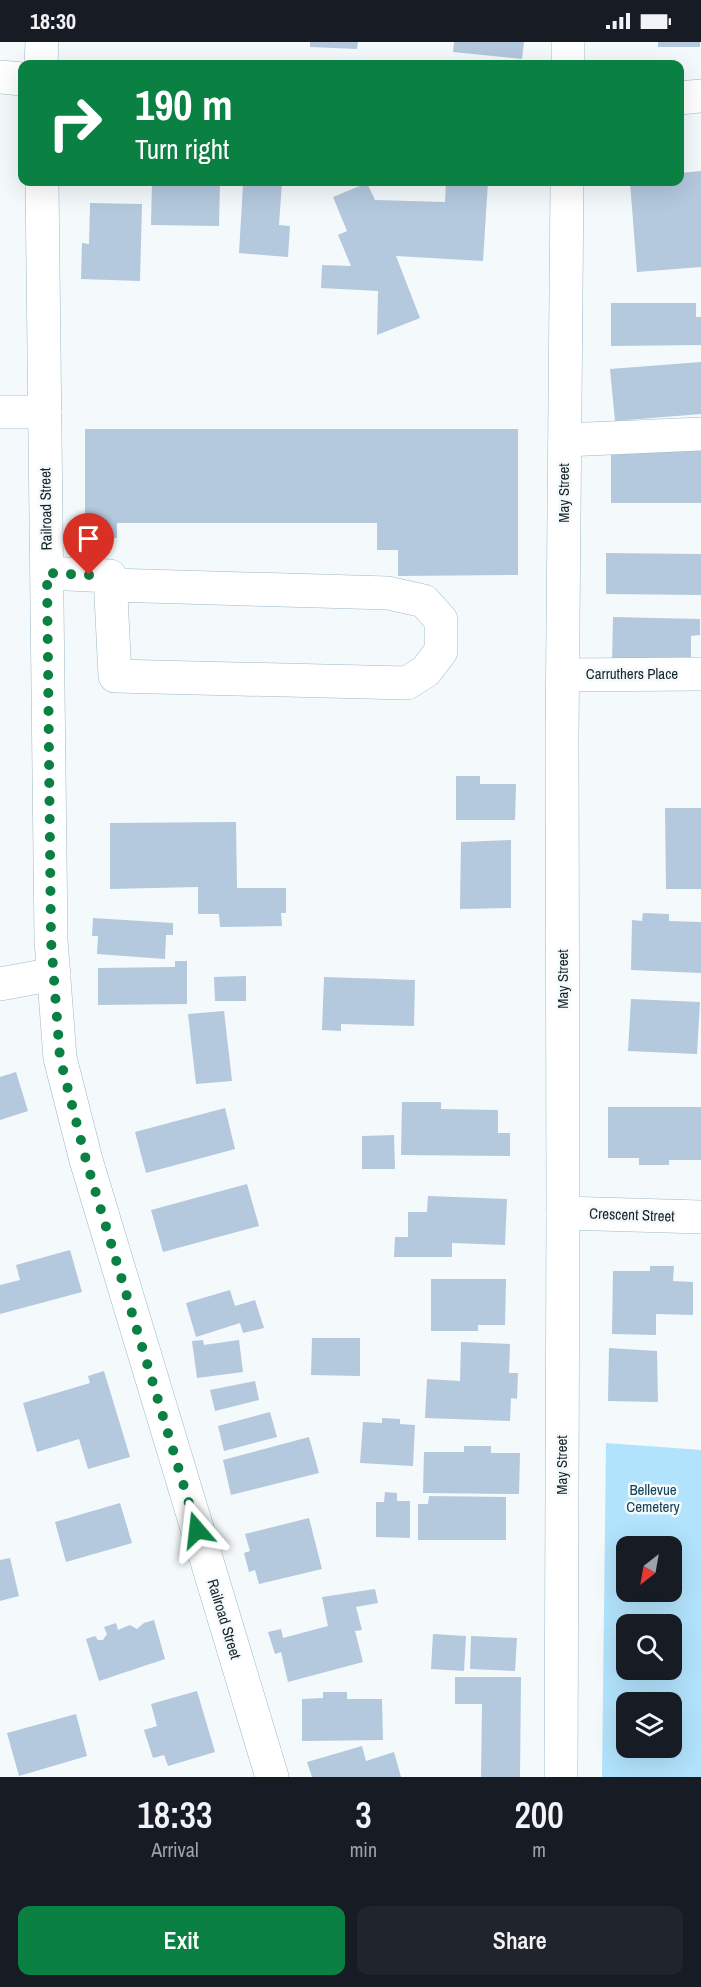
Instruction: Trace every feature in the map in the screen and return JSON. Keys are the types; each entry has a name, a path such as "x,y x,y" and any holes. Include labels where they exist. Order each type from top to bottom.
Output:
{"street":[{"path":"41,60 42,42"},
{"path":"568,42 568,60"},
{"path":"0,77 18,79"},
{"path":"684,98 701,96"},
{"name":"Railroad Street","path":"42,186 51,940 60,1058 86,1160 272,1777"},
{"name":"May Street","path":"561,1777 563,675 567,186"},
{"path":"0,412 45,412"},
{"path":"565,440 701,434"},
{"path":"47,573 110,576 115,676 407,683 426,671 441,651 441,620 424,601 388,593 111,585"},
{"name":"Carruthers Place","path":"563,675 701,674"},
{"path":"0,984 54,974"},
{"name":"Crescent Street","path":"563,1213 701,1217"}],"green space":[{"name":"Bellevue Cemetery","path":"606,1443 701,1450 701,1777 602,1777"}],"building":[{"path":"310,42 358,42 357,49 310,47"},
{"path":"454,42 524,42 522,59 453,52"},
{"path":"658,42 700,42 700,47 658,47"},
{"path":"701,171 701,267 637,272 630,186 684,186 684,173"},
{"path":"152,186 220,186 219,226 151,225"},
{"path":"243,186 282,186 279,225 290,226 288,257 239,253"},
{"path":"360,186 368,186 375,200 445,202 446,186 488,186 483,261 396,256 420,318 377,335 378,291 321,288 322,265 351,266 338,235 347,231 333,197"},
{"path":"90,203 142,204 140,281 81,279 82,243 89,244"},
{"path":"611,303 696,303 696,317 701,317 701,345 611,346"},
{"path":"701,362 701,414 615,421 610,369"},
{"path":"85,429 518,429 518,575 398,576 398,550 377,550 377,523 117,523 117,538 85,538"},
{"path":"611,450 701,450 701,503 611,503"},
{"path":"606,553 701,554 701,595 606,594"},
{"path":"613,617 700,619 700,635 691,636 691,664 612,663"},
{"path":"456,776 480,776 480,784 516,784 515,820 456,820"},
{"path":"665,808 701,808 701,889 666,889"},
{"path":"236,822 237,888 286,888 286,913 281,913 282,926 220,927 219,914 198,914 198,887 110,889 110,823"},
{"path":"511,840 511,908 460,909 461,842"},
{"path":"643,913 669,914 669,921 701,922 701,973 631,970 632,920 642,921"},
{"path":"93,918 173,923 173,935 166,935 165,959 97,954 98,936 92,936"},
{"path":"175,961 187,961 187,1004 98,1005 98,968 175,967"},
{"path":"246,976 246,1001 215,1001 214,977"},
{"path":"324,977 415,980 414,1026 341,1024 341,1031 322,1030"},
{"path":"631,999 700,1002 697,1054 628,1051"},
{"path":"224,1011 232,1081 196,1084 188,1014"},
{"path":"16,1072 28,1111 0,1120 0,1077"},
{"path":"402,1102 441,1102 441,1109 498,1110 498,1133 510,1133 510,1156 401,1155"},
{"path":"608,1107 701,1107 701,1160 669,1160 669,1165 639,1165 639,1158 608,1158"},
{"path":"225,1108 235,1149 146,1173 135,1132"},
{"path":"394,1135 395,1169 362,1169 362,1136"},
{"path":"247,1184 259,1226 163,1252 151,1210"},
{"path":"428,1196 507,1199 505,1245 452,1243 452,1257 394,1257 395,1237 408,1237 408,1212 427,1212"},
{"path":"70,1250 82,1292 0,1314 0,1285 20,1280 16,1265"},
{"path":"650,1266 674,1266 673,1281 693,1282 693,1315 656,1314 656,1335 612,1334 613,1271 650,1271"},
{"path":"431,1279 506,1279 505,1325 478,1325 478,1331 431,1331"},
{"path":"230,1290 235,1306 255,1300 264,1328 243,1333 240,1323 196,1337 186,1303"},
{"path":"312,1338 360,1338 360,1376 311,1375"},
{"path":"203,1340 204,1345 239,1340 243,1372 197,1378 192,1341"},
{"path":"461,1342 510,1344 509,1373 518,1373 517,1399 511,1398 510,1421 425,1418 427,1379 460,1381"},
{"path":"609,1348 657,1351 658,1402 608,1401"},
{"path":"104,1371 130,1457 88,1469 79,1439 37,1452 23,1403 90,1383 88,1376"},
{"path":"255,1381 259,1400 215,1411 210,1390"},
{"path":"270,1412 277,1437 224,1451 218,1426"},
{"path":"382,1418 400,1419 400,1424 415,1425 413,1466 360,1463 363,1422 382,1423"},
{"path":"309,1437 319,1473 231,1495 223,1460"},
{"path":"464,1446 491,1446 491,1453 520,1453 519,1494 423,1493 424,1452 464,1452"},
{"path":"385,1492 397,1493 397,1501 410,1501 410,1538 376,1537 376,1502 384,1502"},
{"path":"429,1496 506,1497 506,1540 418,1540 418,1504 428,1504"},
{"path":"120,1503 132,1543 66,1562 55,1522"},
{"path":"309,1518 322,1569 259,1584 255,1570 249,1572 244,1553 250,1551 245,1534"},
{"path":"10,1558 19,1596 0,1601 0,1560"},
{"path":"375,1589 378,1603 356,1607 362,1630 355,1631 363,1662 288,1682 281,1652 275,1654 268,1632 281,1629 283,1638 328,1626 322,1597"},
{"path":"154,1620 165,1659 99,1681 86,1639 95,1636 98,1640 103,1640 107,1634 104,1627 116,1623 118,1630 130,1625 137,1629 144,1623"},
{"path":"433,1634 466,1636 464,1671 431,1669"},
{"path":"471,1636 517,1638 515,1671 470,1669"},
{"path":"455,1677 521,1677 520,1777 481,1777 482,1704 455,1704"},
{"path":"197,1691 215,1752 168,1766 164,1755 153,1758 144,1730 157,1726 151,1704"},
{"path":"323,1692 347,1692 347,1699 382,1699 383,1740 302,1741 302,1699 323,1698"},
{"path":"76,1714 87,1756 19,1776 7,1733"},
{"path":"362,1746 366,1761 394,1752 401,1777 312,1777 307,1762"}],"route":[{"path":"89,575 47,573 51,940 60,1058 86,1160 197,1530"}]}
